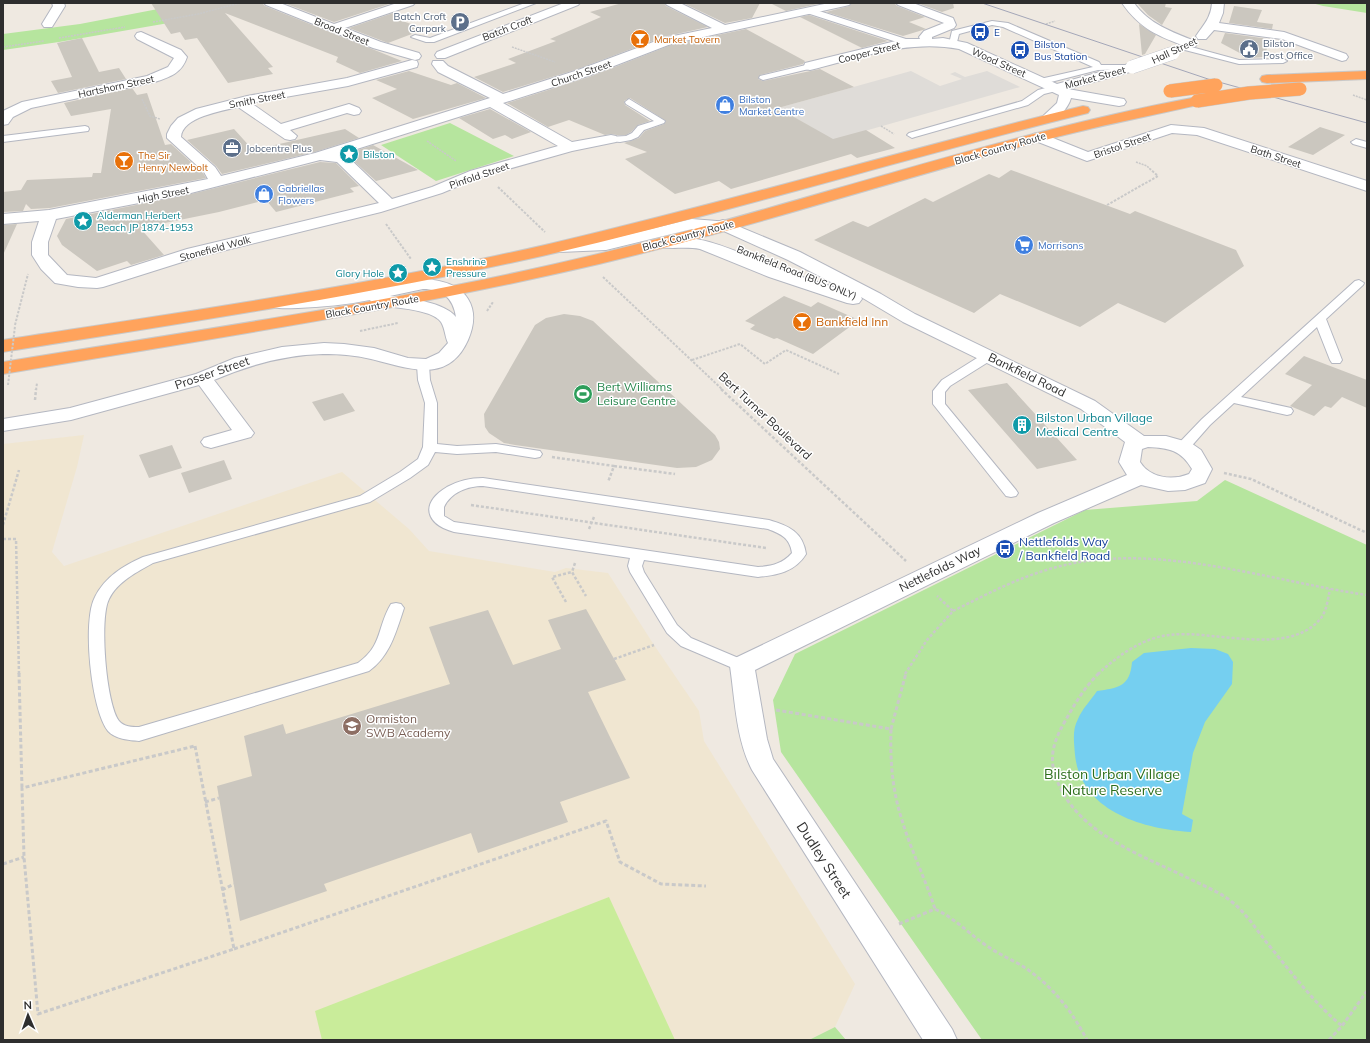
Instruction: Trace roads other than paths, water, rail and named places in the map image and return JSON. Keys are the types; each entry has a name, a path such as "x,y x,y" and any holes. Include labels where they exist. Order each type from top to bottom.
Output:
{"highway":[{"path":"1157,94 1267,80 1367,75"},
{"name":"Black Country Route","path":"3,368 399,302 453,291 660,243 772,213 1038,137 1101,121 1197,101 1249,93 1367,86"},
{"name":"Black Country Route","path":"351,293 560,247 1047,119 1125,101"},
{"path":"3,346 269,303"}],"street":[{"path":"48,24 59,6 58,3"},
{"name":"Broad Street","path":"270,3 377,45 427,57 442,69 497,100"},
{"path":"333,28 409,3"},
{"name":"Batch Croft","path":"427,57 485,37 574,3"},
{"path":"671,3 723,28"},
{"name":"Church Street","path":"320,156 583,72 668,41 845,3"},
{"path":"902,3 949,21 950,25 928,34 925,37 928,42"},
{"path":"1128,3 1134,13 1147,25 1188,45"},
{"name":"Hall Street","path":"1132,67 1173,53 1202,36 1212,26 1218,12 1218,3"},
{"path":"1212,26 1284,36 1342,57"},
{"name":"Hartshorn Street","path":"3,121 8,114 27,105 133,83 166,74 174,69 181,57 177,53 141,36"},
{"name":"Cooper Street","path":"810,66 909,42 928,42"},
{"name":"Wood Street","path":"928,42 963,46 1062,90 1125,101"},
{"name":"Smith Street","path":"216,181 210,170 174,138 174,134 178,126 183,121 201,112 240,102 348,82 427,57"},
{"name":"Market Street","path":"1062,90 1132,67"},
{"path":"1047,119 1063,104 1062,90"},
{"path":"497,100 519,118 570,147"},
{"path":"3,101 20,108"},
{"path":"240,102 291,137"},
{"path":"278,128 349,108 354,111"},
{"name":"Bristol Street","path":"1038,137 1087,157 1155,133 1171,129 1185,129"},
{"name":"Bath Street","path":"1185,129 1199,131 1367,186"},
{"name":"Pinfold Street","path":"382,206 437,190 475,174 570,147 611,139"},
{"path":"320,156 332,156 342,159 382,206"},
{"name":"High Street","path":"3,219 49,215 191,188 320,156"},
{"name":"Bankfield Road (BUS ONLY)","path":"726,204 719,215 723,225 721,232 728,244 909,318"},
{"name":"Stonefield Walk","path":"49,215 40,242 40,255 47,265 61,279 78,282 97,282 193,253 382,206"},
{"path":"560,247 606,245 692,224 723,225"},
{"name":"Bankfield Road","path":"660,243 688,242 704,245 776,273 909,318 1088,405 1140,442"},
{"path":"269,303 331,301 351,293 426,284 453,291 460,299 465,325 455,348 442,360 423,365"},
{"path":"351,293 360,300 399,302 420,306 443,314 448,319 457,342"},
{"name":"Prosser Street","path":"3,425 71,414 203,378 234,365 271,354 324,348 345,348 367,352 402,363 423,365"},
{"path":"203,378 244,433 211,442"},
{"path":"1159,441 1182,447 1192,453 1199,460 1202,467 1200,475 1194,482 1183,485 1161,484 1141,477 1132,468 1129,452 1133,445 1140,442 1159,441"},
{"name":"Nettlefolds Way","path":"742,666 1046,518 1141,477"},
{"name":"Dudley Street","path":"742,666 754,739 761,762 941,1040"}],"lane":[{"path":"415,37 431,40 532,3"},
{"path":"810,11 909,42"},
{"path":"489,19 512,26"},
{"path":"953,44 955,33 992,23 1005,25 1096,64 1098,68"},
{"path":"1188,45 1239,62 1283,61"},
{"path":"763,78 810,66"},
{"path":"1043,81 1098,68 1132,67"},
{"path":"912,135 1025,103 1041,92 1062,90"},
{"path":"611,139 626,140 638,134 641,128 661,121 629,102"},
{"path":"27,137 32,125"},
{"path":"3,139 85,129"},
{"path":"1356,142 1367,145"},
{"path":"1182,447 1206,422 1359,283"},
{"path":"1320,319 1336,360"},
{"path":"989,356 946,382 939,391 940,404 1011,493"},
{"path":"396,608 382,648 376,657 363,667 140,734 125,733 112,726 106,712 96,638 97,608 111,584 131,568 148,560 365,499 405,475 423,462 430,447 431,403 424,380 423,365"},
{"path":"1232,399 1287,411"},
{"path":"430,447 457,450 496,448 535,454"},
{"path":"483,482 769,524 792,535 799,544 799,554 793,563 782,568 758,572 639,554 454,527 443,522 437,516 436,508 439,500 447,492 470,483 483,482"},
{"path":"639,554 635,566 637,572 672,629 686,642 742,666"}],"water":[{"path":"1191,648 1215,649 1228,654 1233,662 1232,684 1205,722 1193,753 1182,814 1193,820 1191,832 1153,827 1134,821 1101,803 1089,790 1080,774 1075,755 1074,736 1076,723 1080,715 1097,691 1111,689 1122,685 1129,677 1132,662 1144,653"}],"tram line":[{"path":"982,3 1208,79 1367,123"}],"place":[{"name":"Batch Croft Carpark","path":"460,22"},
{"name":"E","path":"980,32"},
{"name":"Market Tavern","path":"640,39"},
{"name":"Bilston Post Office","path":"1249,49"},
{"name":"Bilston Bus Station","path":"1020,50"},
{"name":"Bilston Market Centre","path":"725,105"},
{"name":"Jobcentre Plus","path":"232,148"},
{"name":"Bilston","path":"349,154"},
{"name":"The Sir Henry Newbolt","path":"124,161"},
{"name":"Gabriellas Flowers","path":"264,194"},
{"name":"Alderman Herbert Beach JP 1874-1953","path":"83,221"},
{"name":"Morrisons","path":"1024,245"},
{"name":"Enshrine Pressure","path":"432,267"},
{"name":"Glory Hole","path":"398,273"},
{"name":"Bankfield Inn","path":"802,322"},
{"name":"Bert Williams Leisure Centre","path":"583,394"},
{"name":"Bilston Urban Village Medical Centre","path":"1022,425"},
{"name":"Nettlefolds Way / Bankfield Road","path":"1005,549"},
{"name":"Ormiston SWB Academy","path":"352,726"}],"park label":[{"name":"Bilston Urban Village Nature Reserve","path":"1112,782"}]}
